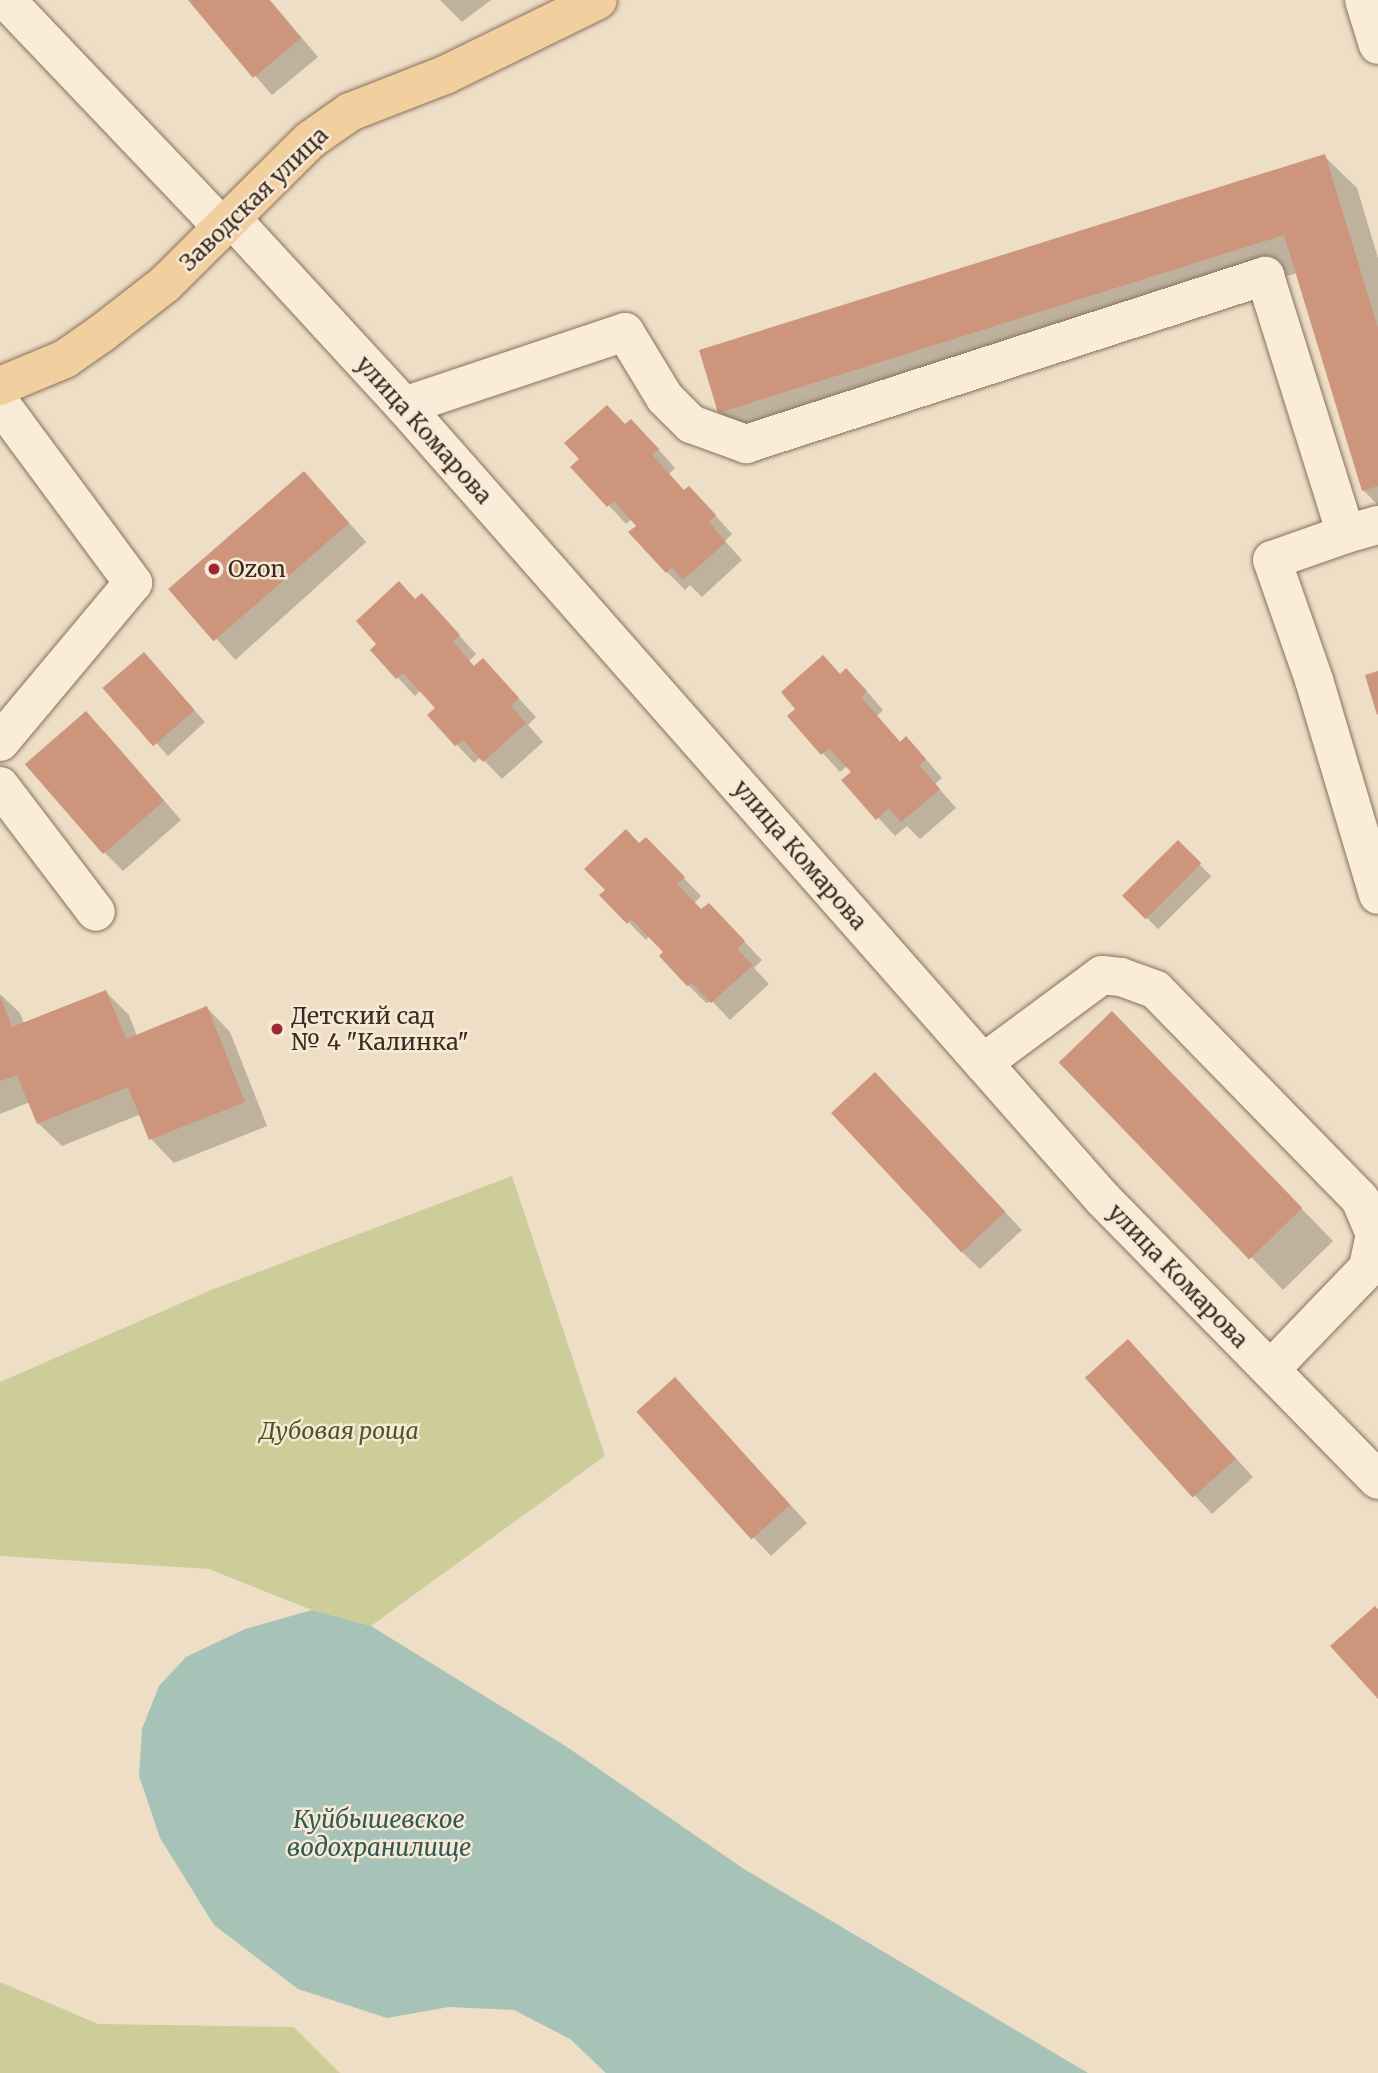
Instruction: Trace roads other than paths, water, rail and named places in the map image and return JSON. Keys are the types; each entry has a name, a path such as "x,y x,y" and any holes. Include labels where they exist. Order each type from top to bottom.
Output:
{"main road":[{"name":"Заводская улица","path":"0,386 65,359 102,334 165,284 310,140 350,113 445,75 598,0"}],"street":[{"name":"улица Комарова","path":"6,0 228,223 404,406 1103,1199 1378,1480"},
{"path":"1364,0 1378,45"},
{"path":"404,406 625,332 666,398 691,424 746,444 1265,276 1362,530 1272,560 1314,680 1378,895"},
{"path":"0,403 133,583 0,742"},
{"path":"0,786 96,912"},
{"path":"983,1063 1102,975 1121,977 1156,990 1360,1199 1375,1234 1368,1268 1270,1370"}],"water":[{"name":"Куйбышевское водохранилище","path":"312,1610 371,1626 567,1747 744,1869 1088,2073 606,2073 570,2039 514,2010 449,2007 387,2018 298,1989 214,1925 160,1838 139,1776 142,1729 159,1686 186,1657 245,1629"}],"place":[{"name":"Ozon","path":"214,569"},
{"name":"Детский сад № 4 \"Калинка\"","path":"277,1029"}],"park label":[{"name":"Дубовая роща","path":"339,1431"}]}
